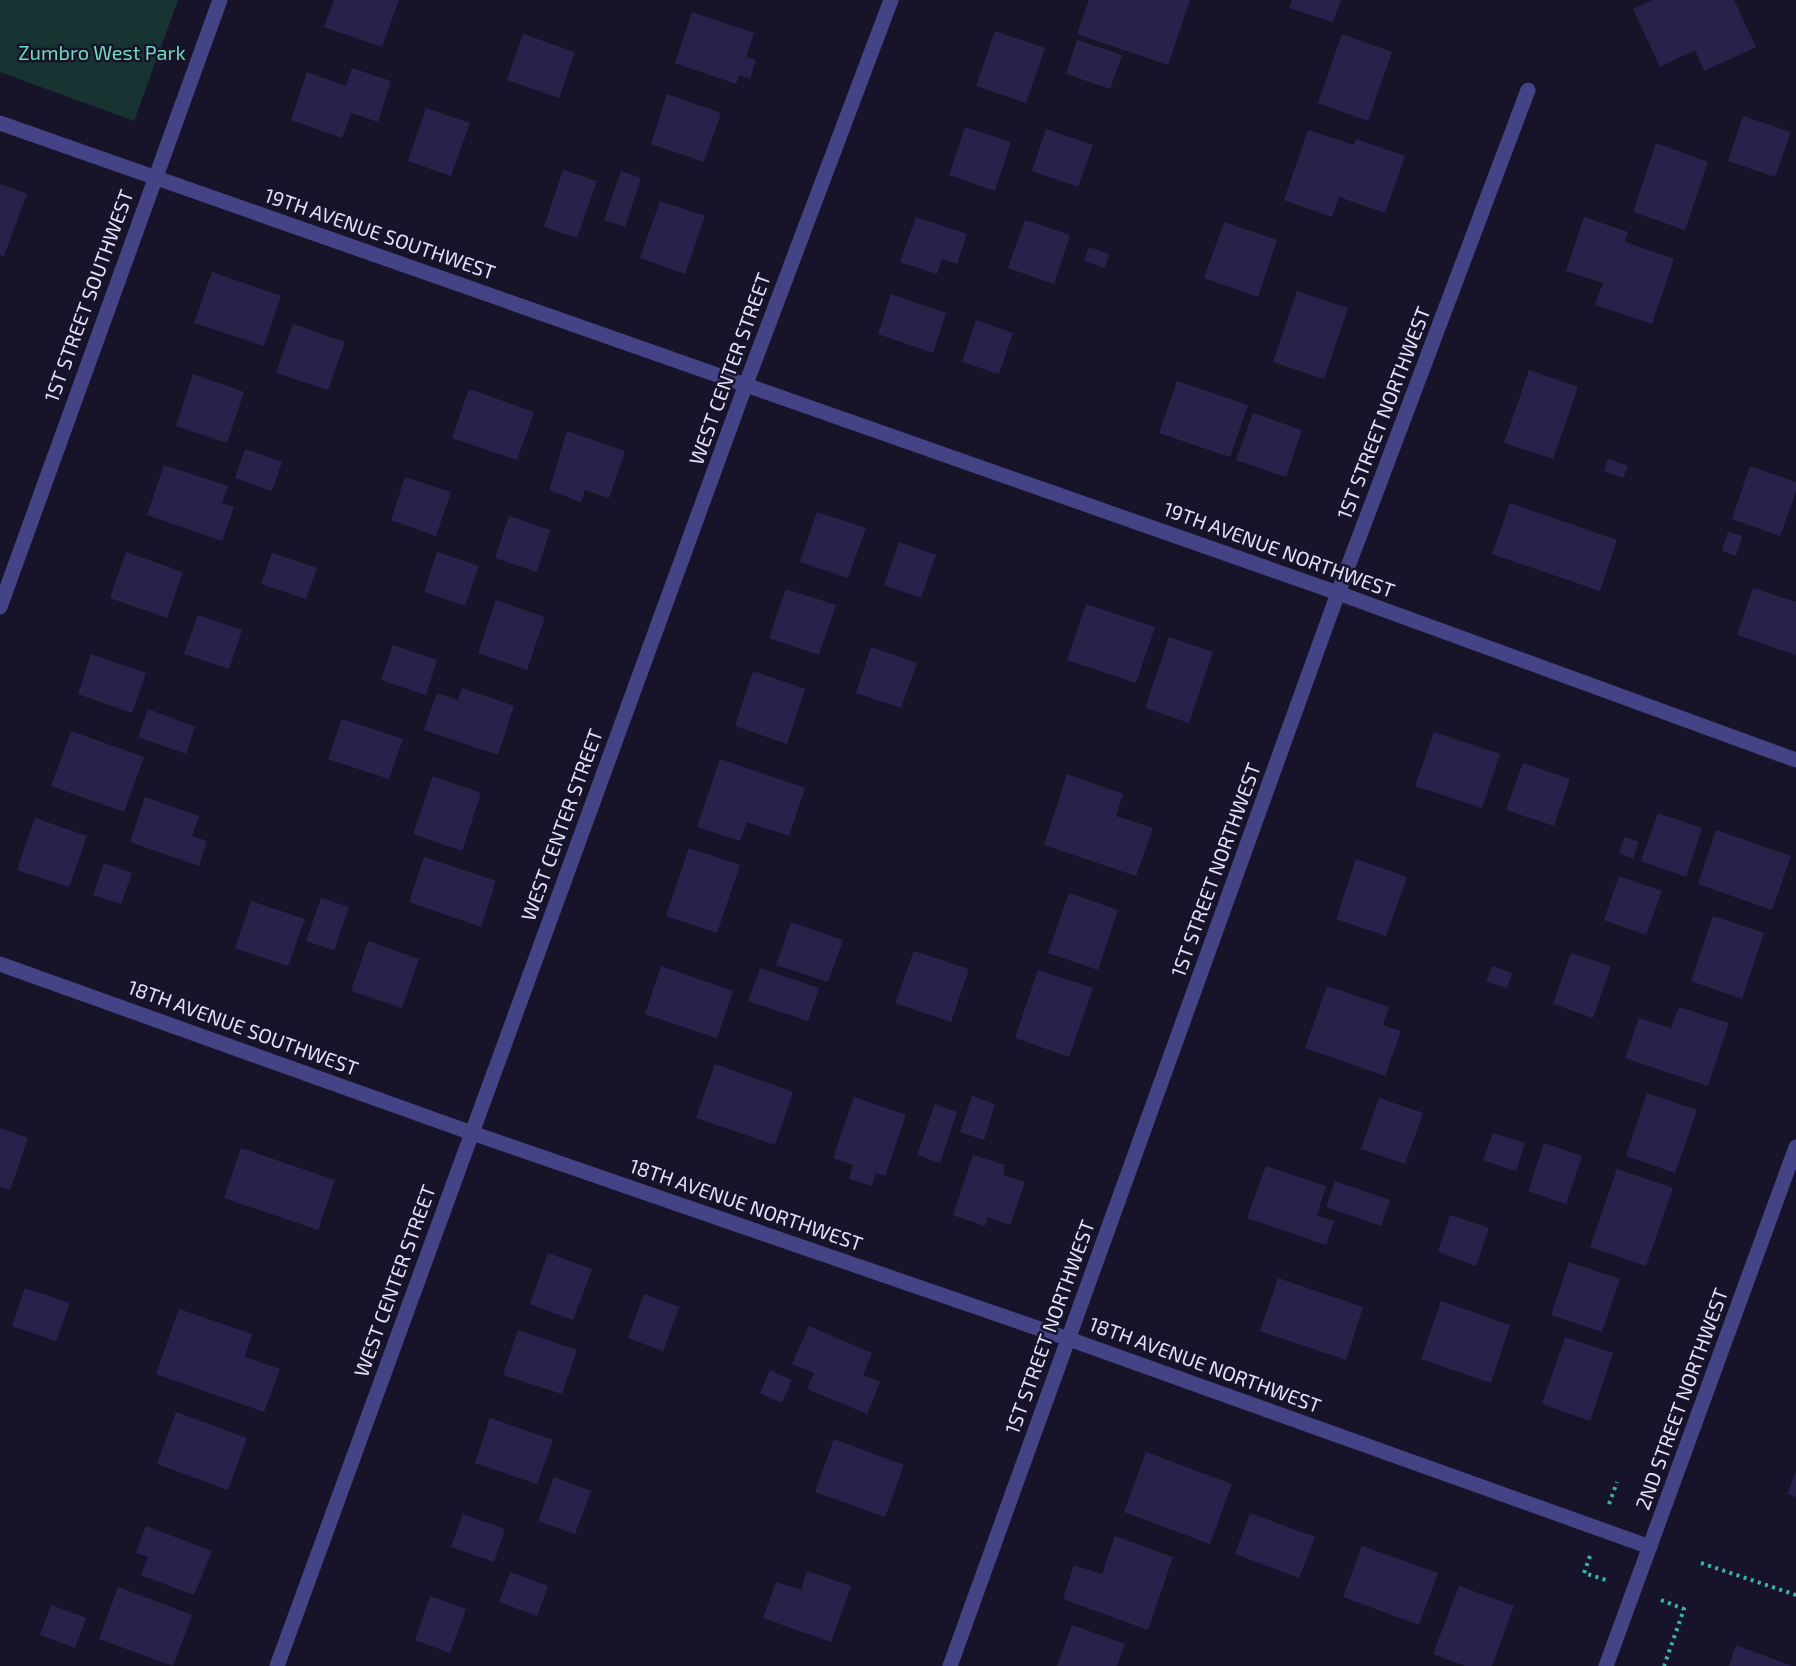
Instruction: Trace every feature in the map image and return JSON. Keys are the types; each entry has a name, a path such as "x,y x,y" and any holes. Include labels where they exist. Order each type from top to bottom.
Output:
{"street":[{"name":"1ST STREET SOUTHWEST","path":"0,607 220,0"},
{"name":"WEST CENTER STREET","path":"278,1666 746,384 891,0"},
{"name":"1ST STREET NORTHWEST","path":"950,1666 1338,593 1528,90"},
{"name":"19TH AVENUE SOUTHWEST","path":"0,123 746,384"},
{"name":"19TH AVENUE NORTHWEST","path":"746,384 1338,593 1796,760"},
{"name":"18TH AVENUE SOUTHWEST","path":"0,964 472,1133"},
{"name":"18TH AVENUE NORTHWEST","path":"472,1133 1068,1339 1650,1547"},
{"name":"2ND STREET NORTHWEST","path":"1606,1666 1796,1147"}],"path":[{"path":"1701,1563 1796,1595"},
{"path":"1664,1666 1684,1609"}],"green space":[{"name":"Zumbro West Park","path":"0,0 178,0 134,121 0,72"}],"building":[{"path":"334,0 399,0 382,47 324,27"},
{"path":"1089,0 1190,0 1168,65 1077,34"},
{"path":"1292,0 1341,0 1333,22 1289,8"},
{"path":"1652,0 1734,0 1756,47 1704,71 1695,50 1660,67 1633,9"},
{"path":"692,12 754,33 746,57 756,60 750,79 739,75 736,84 675,63"},
{"path":"995,31 1045,48 1026,103 976,86"},
{"path":"523,34 575,52 559,98 507,80"},
{"path":"1342,34 1392,52 1368,121 1318,103"},
{"path":"1077,40 1122,55 1110,89 1066,74"},
{"path":"352,68 391,81 378,122 351,113 342,138 291,120 307,72 346,86"},
{"path":"667,94 721,113 704,162 651,144"},
{"path":"426,108 470,123 451,176 408,161"},
{"path":"1743,116 1791,132 1775,177 1728,161"},
{"path":"965,127 1011,142 995,191 949,175"},
{"path":"1046,129 1093,145 1078,187 1032,171"},
{"path":"1308,130 1354,145 1356,139 1405,156 1385,213 1339,197 1332,217 1284,200"},
{"path":"1656,143 1708,162 1685,230 1633,212"},
{"path":"563,170 597,181 577,238 544,227"},
{"path":"621,171 641,178 625,227 604,220"},
{"path":"0,184 27,194 4,256 0,255"},
{"path":"660,201 705,216 685,274 640,258"},
{"path":"916,217 967,234 957,264 942,259 937,274 900,262"},
{"path":"1584,217 1628,232 1625,242 1674,259 1652,324 1595,305 1603,283 1566,271"},
{"path":"1025,220 1070,235 1054,284 1008,268"},
{"path":"1224,222 1277,240 1258,297 1204,278"},
{"path":"1089,247 1109,254 1105,268 1084,261"},
{"path":"212,272 281,296 264,346 194,323"},
{"path":"1297,291 1348,308 1324,379 1273,362"},
{"path":"891,294 946,313 933,353 878,334"},
{"path":"976,320 1013,333 999,374 962,362"},
{"path":"293,324 345,342 328,390 276,373"},
{"path":"1529,370 1578,387 1553,459 1504,443"},
{"path":"193,374 244,392 227,443 176,426"},
{"path":"1177,381 1248,405 1230,457 1159,433"},
{"path":"469,389 534,412 517,460 452,438"},
{"path":"1253,413 1302,430 1286,477 1236,460"},
{"path":"567,431 625,451 609,498 585,490 581,502 549,490"},
{"path":"245,449 282,462 272,491 235,478"},
{"path":"1608,459 1628,466 1623,478 1604,471"},
{"path":"164,465 228,486 222,503 234,507 222,541 147,515"},
{"path":"1750,466 1796,482 1796,491 1780,536 1732,519"},
{"path":"405,477 451,492 436,536 391,520"},
{"path":"1510,503 1617,540 1600,591 1492,554"},
{"path":"817,512 866,528 848,578 800,562"},
{"path":"509,516 550,530 537,572 495,558"},
{"path":"1728,532 1742,536 1736,556 1722,551"},
{"path":"899,542 936,555 921,598 884,585"},
{"path":"126,552 183,572 167,618 110,598"},
{"path":"437,552 479,566 465,606 424,592"},
{"path":"272,553 317,568 306,599 261,584"},
{"path":"1753,588 1796,602 1796,655 1737,635"},
{"path":"786,589 836,605 819,655 769,638"},
{"path":"496,600 545,617 527,670 478,653"},
{"path":"1086,604 1155,627 1136,683 1067,660"},
{"path":"198,615 242,630 229,669 184,654"},
{"path":"1169,637 1213,652 1189,723 1145,708"},
{"path":"393,645 437,660 426,695 381,680"},
{"path":"871,647 917,663 901,708 856,693"},
{"path":"91,654 146,673 132,713 78,694"},
{"path":"753,671 805,689 787,744 735,726"},
{"path":"462,688 514,706 498,755 424,730 437,693 458,700"},
{"path":"148,709 195,727 186,754 138,737"},
{"path":"342,719 403,739 389,779 328,759"},
{"path":"71,731 144,757 124,812 51,786"},
{"path":"1434,732 1500,754 1482,808 1415,786"},
{"path":"720,759 805,788 789,836 747,822 740,841 697,827"},
{"path":"1523,763 1570,779 1554,826 1506,810"},
{"path":"1067,774 1123,794 1116,816 1153,828 1136,876 1044,845"},
{"path":"433,776 481,793 462,851 413,834"},
{"path":"145,797 199,816 192,836 207,841 199,866 130,842"},
{"path":"1658,813 1702,828 1686,877 1641,861"},
{"path":"35,818 87,836 69,887 17,870"},
{"path":"1716,830 1791,856 1772,910 1698,884"},
{"path":"1625,837 1639,842 1633,859 1619,853"},
{"path":"689,848 740,865 717,933 666,916"},
{"path":"424,857 496,881 481,927 409,902"},
{"path":"1356,859 1407,877 1386,936 1336,919"},
{"path":"104,863 132,873 121,904 93,895"},
{"path":"1619,876 1662,891 1646,935 1604,920"},
{"path":"1069,893 1118,910 1098,970 1048,953"},
{"path":"321,898 349,907 334,950 306,941"},
{"path":"251,901 305,919 288,966 235,948"},
{"path":"1713,916 1764,933 1742,999 1691,981"},
{"path":"791,922 843,940 828,982 776,965"},
{"path":"368,941 419,959 402,1008 351,991"},
{"path":"914,951 969,969 951,1022 895,1003"},
{"path":"1571,953 1611,966 1593,1018 1553,1004"},
{"path":"661,966 733,991 717,1038 645,1014"},
{"path":"1492,966 1512,973 1507,988 1486,982"},
{"path":"760,968 819,988 808,1021 748,1001"},
{"path":"1038,970 1093,988 1069,1057 1015,1038"},
{"path":"1327,986 1389,1007 1383,1025 1401,1031 1385,1076 1305,1048"},
{"path":"1679,1007 1729,1023 1708,1086 1625,1058 1639,1018 1671,1028"},
{"path":"715,1064 793,1092 775,1145 696,1118"},
{"path":"1647,1093 1697,1110 1675,1173 1626,1156"},
{"path":"972,1096 995,1104 984,1140 960,1132"},
{"path":"854,1097 906,1115 885,1176 876,1173 872,1186 849,1179 853,1165 833,1158"},
{"path":"1379,1098 1423,1113 1405,1164 1361,1149"},
{"path":"935,1104 957,1112 940,1163 917,1155"},
{"path":"0,1128 28,1138 10,1190 0,1187"},
{"path":"1493,1133 1525,1143 1516,1171 1483,1160"},
{"path":"1544,1143 1582,1156 1566,1204 1528,1191"},
{"path":"241,1148 335,1180 318,1230 224,1198"},
{"path":"973,1155 1005,1165 1003,1175 1025,1182 1010,1225 988,1217 985,1226 953,1215"},
{"path":"1266,1166 1326,1186 1317,1215 1334,1221 1326,1245 1247,1218"},
{"path":"1617,1169 1673,1188 1646,1266 1590,1247"},
{"path":"1335,1181 1390,1200 1381,1226 1326,1207"},
{"path":"1450,1215 1489,1228 1476,1266 1438,1252"},
{"path":"548,1253 592,1269 573,1320 530,1304"},
{"path":"1569,1262 1620,1279 1602,1332 1551,1315"},
{"path":"1278,1278 1363,1307 1346,1360 1260,1331"},
{"path":"25,1288 70,1303 56,1341 12,1326"},
{"path":"644,1294 679,1307 663,1351 628,1338"},
{"path":"1441,1301 1510,1325 1491,1383 1421,1359"},
{"path":"179,1309 252,1334 245,1357 280,1369 264,1412 156,1374"},
{"path":"809,1326 872,1353 863,1375 880,1382 867,1414 807,1389 814,1373 792,1364"},
{"path":"518,1330 577,1350 562,1394 503,1375"},
{"path":"1565,1337 1613,1353 1590,1421 1542,1404"},
{"path":"770,1370 792,1380 782,1403 760,1393"},
{"path":"176,1412 247,1438 228,1490 157,1464"},
{"path":"490,1418 553,1440 537,1484 475,1463"},
{"path":"834,1439 904,1465 885,1517 815,1492"},
{"path":"1146,1452 1232,1484 1210,1544 1124,1512"},
{"path":"1796,1471 1796,1497 1787,1494"},
{"path":"554,1477 591,1491 575,1534 538,1521"},
{"path":"1250,1513 1315,1537 1299,1578 1235,1554"},
{"path":"463,1514 505,1529 494,1562 451,1547"},
{"path":"146,1526 212,1551 194,1595 141,1575 148,1557 136,1553"},
{"path":"1115,1536 1173,1557 1148,1630 1063,1599 1074,1565 1102,1574"},
{"path":"1362,1546 1438,1573 1419,1625 1343,1597"},
{"path":"807,1571 851,1586 831,1642 763,1618 776,1582 801,1590"},
{"path":"510,1572 548,1586 537,1616 499,1602"},
{"path":"1459,1586 1514,1606 1492,1666 1465,1666 1433,1654"},
{"path":"118,1587 192,1615 173,1666 99,1639"},
{"path":"430,1596 466,1609 450,1653 415,1640"},
{"path":"51,1605 86,1618 75,1648 40,1635"},
{"path":"1072,1625 1125,1644 1117,1666 1057,1666"},
{"path":"1736,1645 1792,1666 1729,1666"}]}
